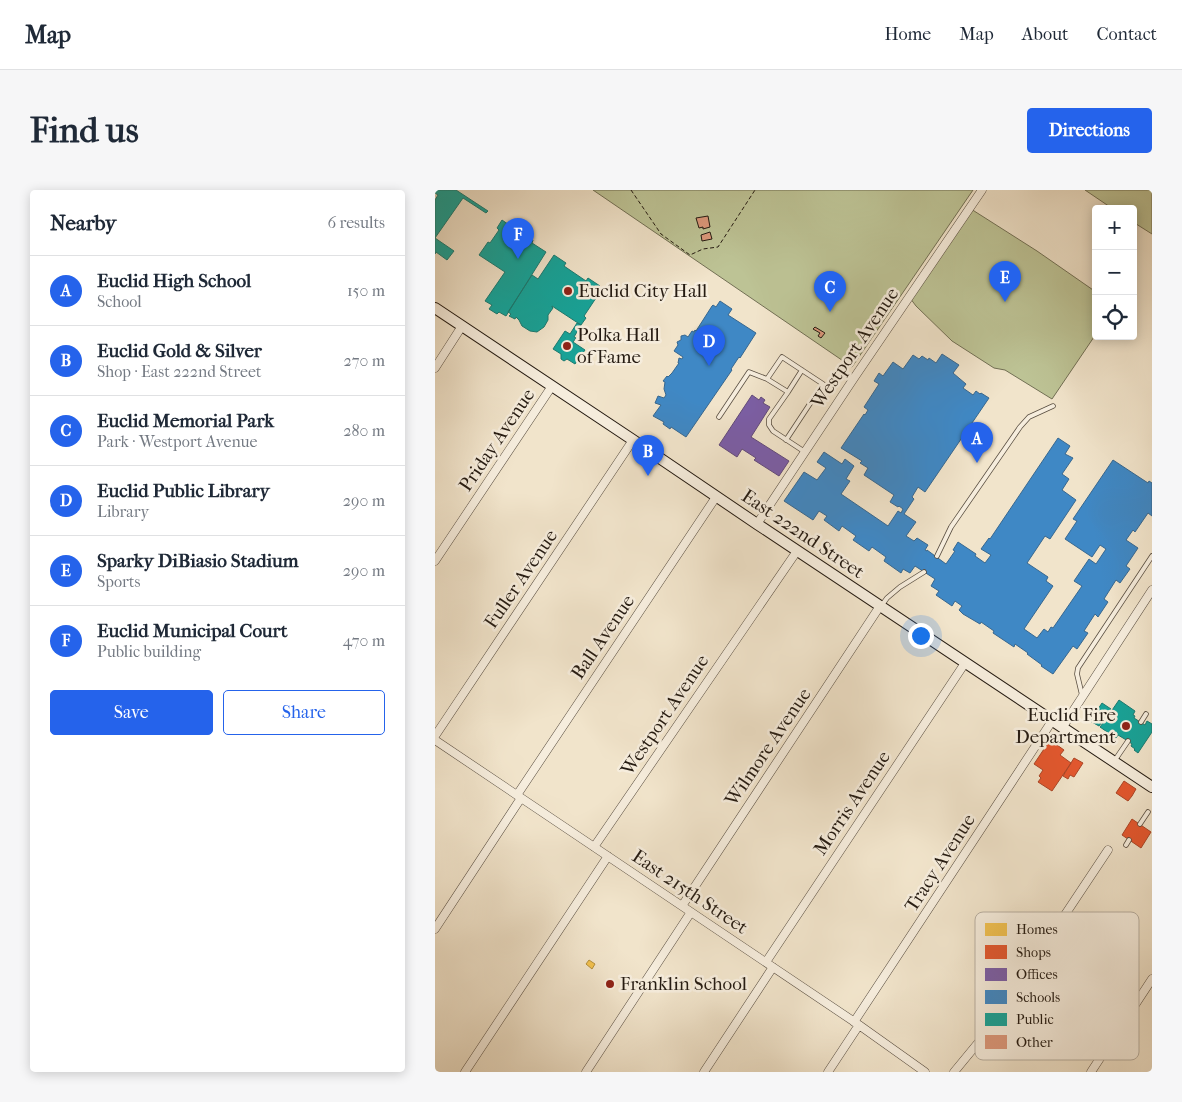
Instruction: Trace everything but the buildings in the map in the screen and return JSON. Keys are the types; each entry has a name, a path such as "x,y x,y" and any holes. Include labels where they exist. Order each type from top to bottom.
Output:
{"street":[{"name":"Westport Avenue","path":"757,524 982,190"},
{"name":"East 222nd Street","path":"435,308 1152,787"},
{"path":"435,368 463,326"},
{"name":"Priday Avenue","path":"435,561 552,386"},
{"name":"Fuller Avenue","path":"436,742 633,440"},
{"name":"Ball Avenue","path":"435,929 519,797 716,497"},
{"name":"Westport Avenue","path":"594,847 797,551"},
{"path":"1062,728 1152,590"},
{"name":"Wilmore Avenue","path":"682,906 880,606"},
{"name":"Morris Avenue","path":"704,1072 769,965 965,662"},
{"name":"Tracy Avenue","path":"829,1072 857,1024 1052,721"},
{"name":"East 215th Street","path":"436,742 857,1024 925,1072"},
{"path":"1067,912 1108,850"},
{"path":"465,1072 608,856"},
{"path":"586,1072 691,912"},
{"path":"1139,999 1152,979"},
{"path":"954,1072 975,1047"},
{"path":"1091,1072 1099,1060"}],"lane":[{"path":"767,378 782,357 823,384 786,440"},
{"path":"802,370 768,422 773,431 805,452"},
{"path":"719,417 749,372 767,378 788,392"},
{"path":"937,556 951,527 1019,426 1029,417 1053,406"},
{"path":"1082,696 1077,674 1078,668 1152,556"},
{"path":"880,606 900,586 924,572"},
{"path":"1141,722 1146,714"},
{"path":"1114,762 1128,741"},
{"path":"1140,824 1148,812"},
{"path":"1126,845 1129,840"}],"path":[{"path":"631,190 661,234 690,255 703,249 718,247 755,190"}],"green space":[{"path":"593,190 973,190 852,367"},
{"path":"1085,190 1152,190 1152,234 1137,225 1137,205 1107,205"},
{"path":"971,209 1092,289 1092,340 1052,399 1005,370 994,368 952,341 910,298"}],"place":[{"name":"Euclid Municipal Court","path":"518,259"},
{"name":"Euclid City Hall","path":"568,291"},
{"name":"Sparky DiBiasio Stadium","path":"1005,302"},
{"name":"Euclid Memorial Park","path":"830,312"},
{"name":"Polka Hall of Fame","path":"567,346"},
{"name":"Euclid Public Library","path":"709,366"},
{"name":"Euclid High School","path":"977,463"},
{"name":"Euclid Gold & Silver","path":"648,476"},
{"name":"Euclid Fire Department","path":"1126,726"},
{"name":"Franklin School","path":"610,984"}]}
